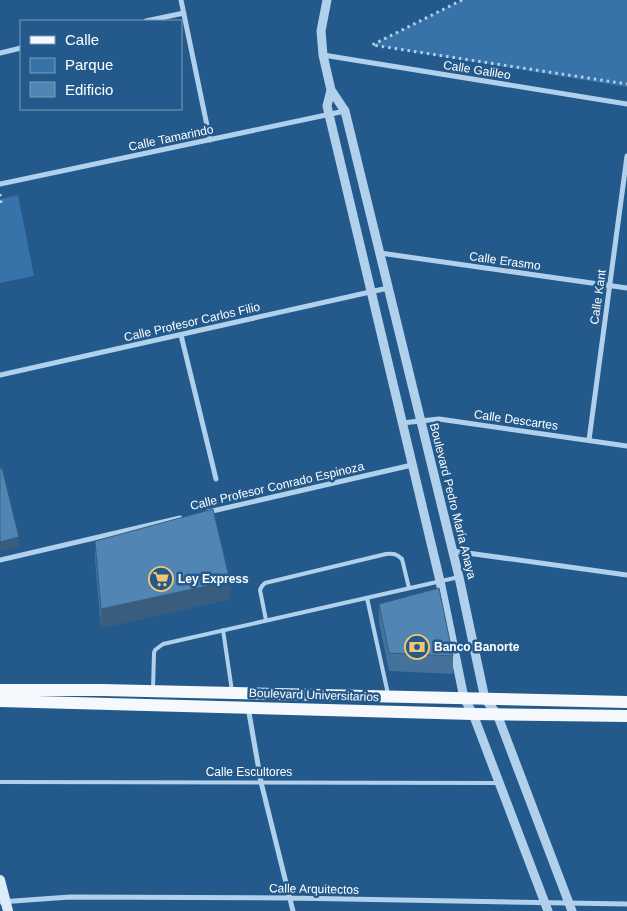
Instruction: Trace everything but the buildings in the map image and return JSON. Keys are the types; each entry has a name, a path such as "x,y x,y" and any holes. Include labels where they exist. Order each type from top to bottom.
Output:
{"main road":[{"name":"Boulevard Universitarios","path":"0,690 153,691 627,702"},
{"name":"Boulevard Universitarios","path":"0,701 473,714 627,716"},
{"path":"0,880 4,905"}],"street":[{"path":"181,0 210,140"},
{"name":"Boulevard Pedro María Anaya","path":"327,0 321,31 323,55 331,90 345,111 453,551 485,699 497,714 570,907"},
{"path":"151,20 184,13"},
{"path":"0,53 20,48"},
{"name":"Calle Galileo","path":"323,55 627,104"},
{"name":"Boulevard Pedro María Anaya","path":"331,90 328,106 440,581 464,698 473,714 546,907"},
{"name":"Calle Tamarindo","path":"0,184 345,111"},
{"name":"Calle Kant","path":"589,440 627,156"},
{"name":"Calle Erasmo","path":"380,253 627,288"},
{"name":"Calle Profesor Carlos Filio","path":"0,375 388,288"},
{"path":"181,335 216,479"},
{"name":"Calle Descartes","path":"402,423 439,419 627,446"},
{"name":"Calle Profesor Conrado Espinoza","path":"201,513 412,465"},
{"name":"Calle Profesor Conrado Espinoza","path":"0,560 182,518"},
{"path":"453,551 627,576"},
{"path":"248,707 261,782 293,911"},
{"name":"Calle Arquitectos","path":"4,905 70,898 290,898 546,907 627,904"}],"lane":[{"path":"266,620 260,590 265,583 386,554 398,555 402,559 409,588"},
{"path":"153,691 154,654 158,646 163,644 459,578"},
{"path":"367,598 389,696"},
{"path":"222,630 232,693"},
{"name":"Calle Escultores","path":"0,782 499,783"}],"path":[{"path":"462,0 372,45 627,84"},
{"path":"0,194 0,203"}],"green space":[{"path":"462,0 627,0 627,87 372,45"},
{"path":"18,195 34,276 0,283 0,199"}],"place":[{"name":"Ley Express","path":"161,579"},
{"name":"Banco Banorte","path":"417,647"}]}
